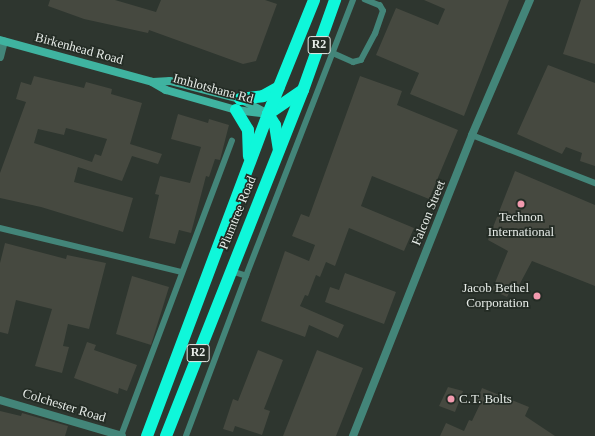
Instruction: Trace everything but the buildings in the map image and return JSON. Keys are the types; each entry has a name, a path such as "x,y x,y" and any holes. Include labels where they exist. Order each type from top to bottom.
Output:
{"highway":[{"name":"Plumtree Road","path":"147,436 268,114 314,0"},
{"name":"Plumtree Road","path":"166,436 230,271 303,90 335,0"},
{"path":"250,162 248,130 238,104 263,96 279,87"},
{"path":"279,150 275,125 268,114 303,90"}],"street":[{"name":"Falcon Street","path":"353,436 472,135 530,0"},
{"path":"0,57 2,40"},
{"name":"Birkenhead Road","path":"2,40 152,82"},
{"name":"Imhlotshana Rd","path":"152,82 170,81 268,114"},
{"name":"Imhlotshana Rd","path":"152,82 166,90 238,104 268,114"},
{"name":"Colchester Road","path":"0,400 122,436"}],"lane":[{"path":"186,436 353,0"},
{"path":"333,53 353,62 361,60 375,34 383,11 380,6 365,0"},
{"path":"472,135 595,183"},
{"path":"122,436 232,141"},
{"path":"0,228 182,272"},
{"path":"230,271 246,276"}],"place":[{"name":"Technon International","path":"521,204"},
{"name":"Jacob Bethel Corporation","path":"537,296"},
{"name":"C.T. Bolts","path":"451,399"}]}
